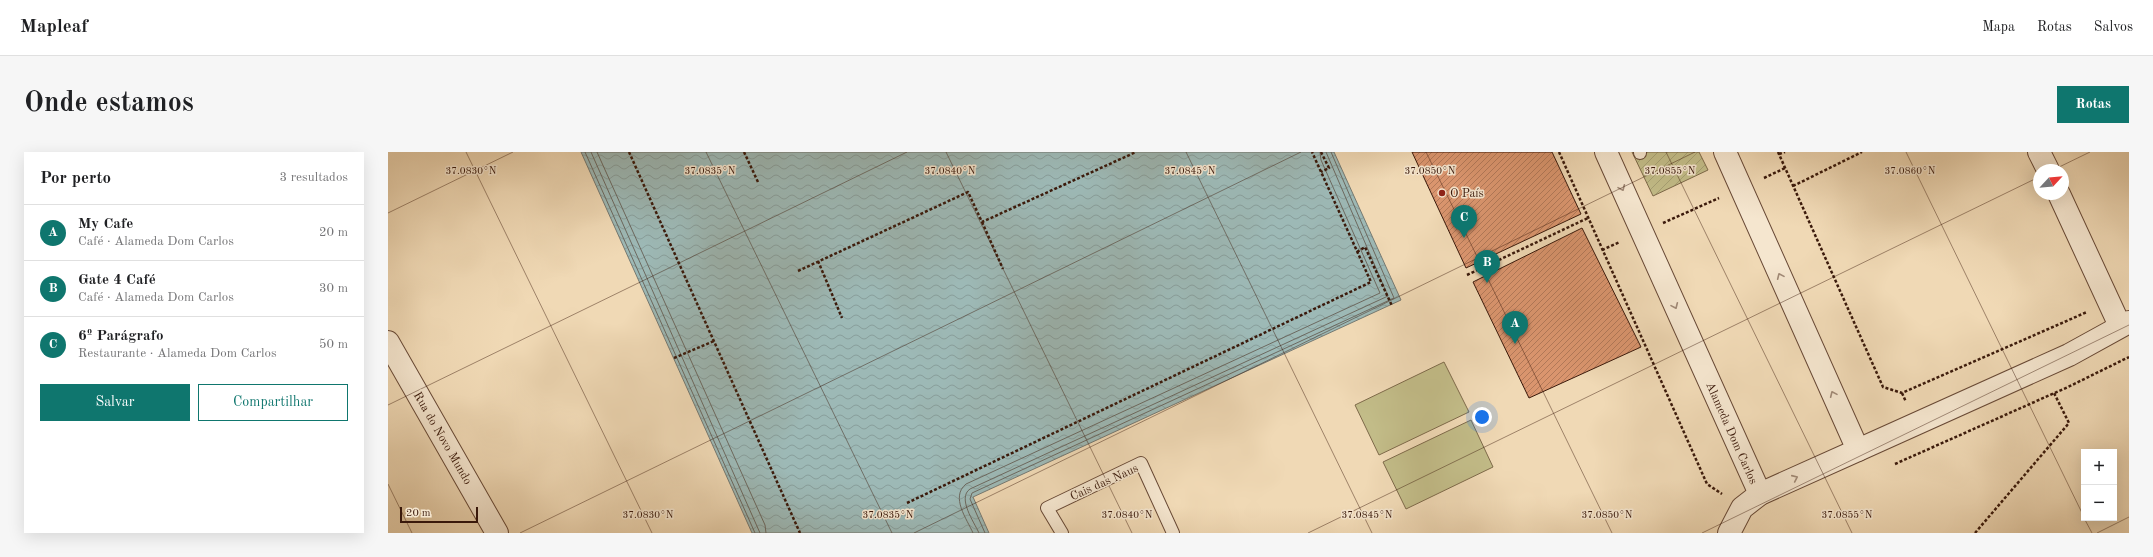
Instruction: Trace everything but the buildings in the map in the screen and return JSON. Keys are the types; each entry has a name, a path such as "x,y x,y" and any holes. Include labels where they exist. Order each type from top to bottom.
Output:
{"street":[{"name":"Alameda Dom Carlos","path":"1606,152 1760,494 2069,355 2125,324"},
{"path":"1725,152 1858,450"},
{"path":"2039,152 2045,164"},
{"path":"2062,200 2109,301 2125,324"},
{"name":"Rua do Novo Mundo","path":"388,342 498,533"},
{"path":"1729,533 1742,508 1760,494"}],"lane":[{"name":"Cais das Naus","path":"1062,533 1047,508 1141,463 1173,533"}],"path":[{"path":"629,152 800,533"},
{"path":"744,152 758,182"},
{"path":"982,222 1136,152"},
{"path":"907,502 1371,282 1312,152"},
{"path":"1321,152 1329,168 1321,172"},
{"path":"1559,152 1707,484 1742,508"},
{"path":"1785,152 1779,153 1785,168 1883,386 1902,393 2109,301"},
{"path":"1793,186 1862,152"},
{"path":"1602,250 1785,168"},
{"path":"798,271 968,192 1003,270"},
{"path":"1467,275 1588,218"},
{"path":"1357,252 1365,247 1392,306"},
{"path":"818,261 842,318"},
{"path":"674,358 714,341"},
{"path":"1895,464 2054,393 2129,357"},
{"path":"1975,533 2069,423 2054,393"}],"shaded area":[{"path":"1632,152 1699,152 1708,170 1653,196"},
{"path":"1444,362 1469,412 1379,455 1355,405"},
{"path":"1471,420 1493,467 1406,509 1383,462"}],"water":[{"path":"581,152 1334,152 1401,300 973,497 989,533 752,533"}],"place":[{"name":"O País","path":"1442,193"},
{"name":"6º Parágrafo","path":"1464,238"},
{"name":"Gate 4 Café","path":"1487,283"},
{"name":"My Cafe","path":"1515,344"}]}
